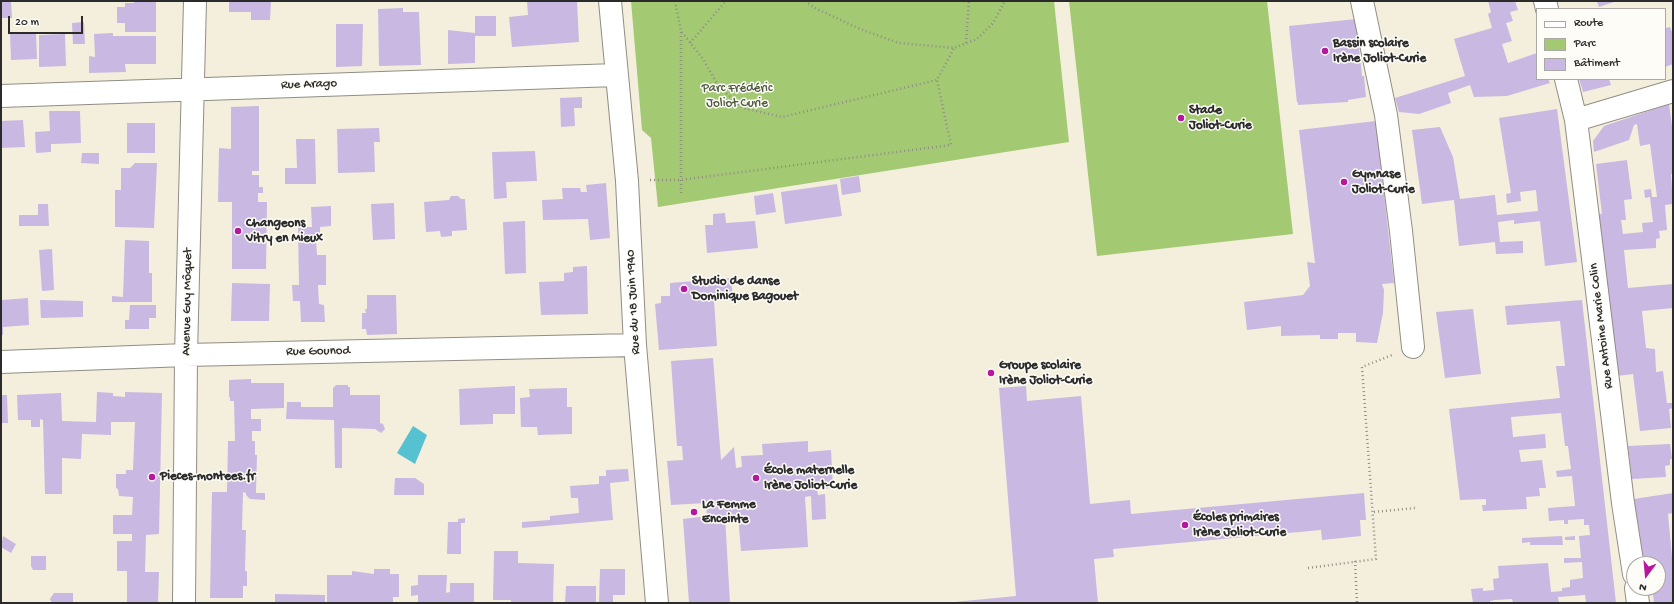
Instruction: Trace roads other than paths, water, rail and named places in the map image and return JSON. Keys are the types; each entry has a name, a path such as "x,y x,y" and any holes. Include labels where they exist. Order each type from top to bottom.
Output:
{"street":[{"name":"Avenue Guy Môquet","path":"184,603 186,355 194,89 195,1"},
{"name":"Rue du 18 Juin 1940","path":"610,1 627,181 635,345 657,603"},
{"path":"1362,1 1386,115 1401,231 1413,347"},
{"name":"Rue Arago","path":"1,96 616,75"},
{"name":"Rue Antoine Marie Colin","path":"1566,80 1576,120 1622,495 1631,556"},
{"path":"1576,120 1673,91"},
{"name":"Rue Gounod","path":"1,362 186,355 635,345"}],"water":[{"path":"413,426 427,435 415,464 397,453"}],"place":[{"name":"Bassin scolaire Irène Joliot-Curie","path":"1325,51"},
{"name":"Stade Joliot-Curie","path":"1181,118"},
{"name":"Gymnase Joliot-Curie","path":"1344,182"},
{"name":"Changeons Vitry en Mieux","path":"238,231"},
{"name":"Studio de danse Dominique Bagouet","path":"684,289"},
{"name":"Groupe scolaire Irène Joliot-Curie","path":"991,373"},
{"name":"Pieces-montees.fr","path":"152,477"},
{"name":"École maternelle Irène Joliot-Curie","path":"756,478"},
{"name":"La Femme Enceinte","path":"694,512"},
{"name":"Écoles primaires Irène Joliot-Curie","path":"1185,525"}],"park label":[{"name":"Parc Frédéric Joliot Curie","path":"737,96"}]}
